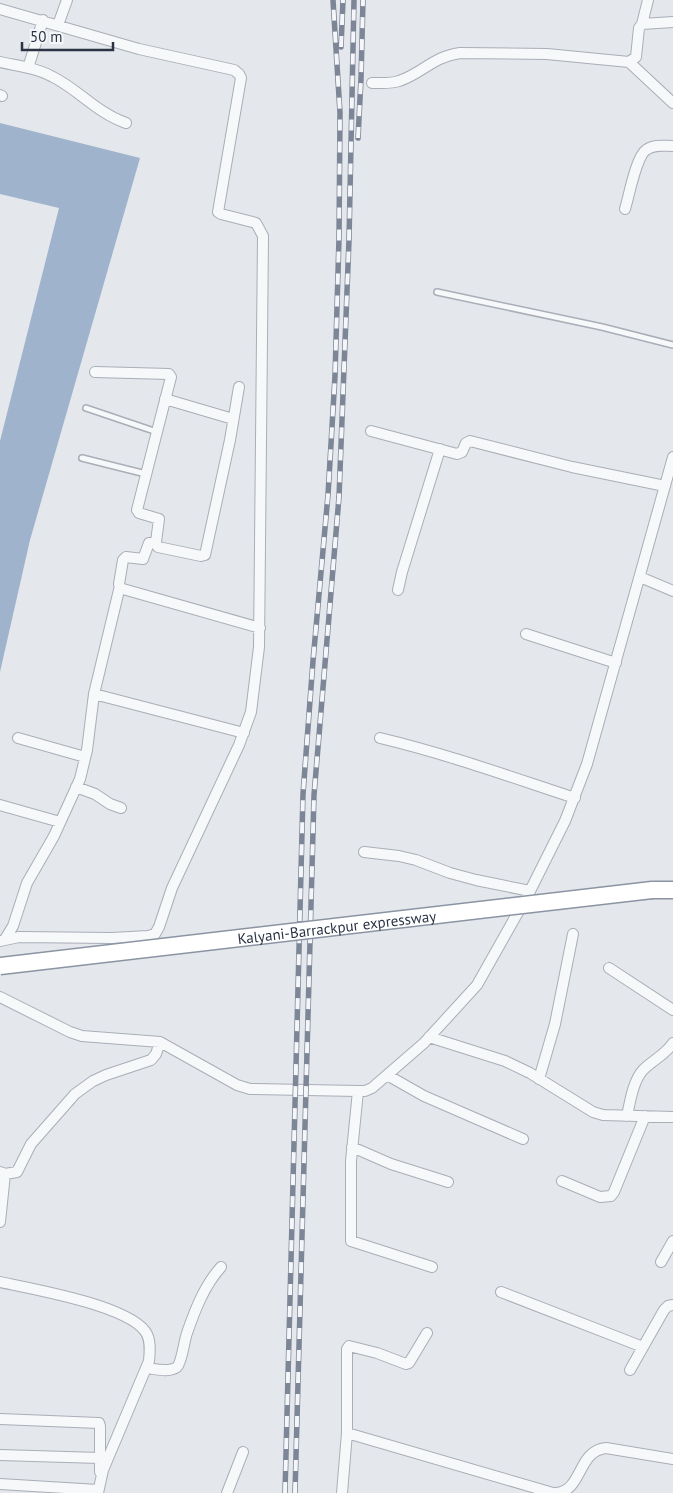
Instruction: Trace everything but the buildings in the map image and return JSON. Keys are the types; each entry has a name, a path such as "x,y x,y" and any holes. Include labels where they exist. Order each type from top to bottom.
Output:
{"highway":[{"name":"Kalyani-Barrackpur expressway","path":"0,966 652,890 673,890"}],"street":[{"path":"58,25 67,0"},
{"path":"629,62 636,57 640,28 648,0"},
{"path":"0,9 139,49 234,70 239,74 241,78 218,212 256,223 263,236 260,628 251,712 244,733 172,888 155,934 112,938 19,937 3,940"},
{"path":"28,68 43,20"},
{"path":"642,24 673,22"},
{"path":"372,83 399,81 446,55 460,53 547,54 629,62 673,103"},
{"path":"0,62 28,68 54,77 107,116 126,123"},
{"path":"625,210 641,154 655,146 673,146"},
{"path":"95,372 169,374 171,377 137,510 139,513 160,520 155,543"},
{"path":"3,940 13,926 28,883 60,822 84,766 94,694 120,589 119,584 123,560 126,557 143,559 147,544 150,542 155,543 158,547 201,556 205,554 239,387"},
{"path":"165,399 233,419"},
{"path":"371,430 460,454 466,443 470,441 581,469 665,486"},
{"path":"398,590 440,449"},
{"path":"0,997 70,1032 82,1036 160,1042 237,1085 250,1089 358,1091 372,1088 429,1037 477,985 530,891 575,798 587,764 673,457"},
{"path":"640,578 673,592"},
{"path":"120,589 260,628"},
{"path":"526,634 616,663"},
{"path":"94,694 244,733"},
{"path":"18,738 85,757"},
{"path":"380,738 445,755 575,798"},
{"path":"76,787 95,794 110,804 121,808"},
{"path":"0,805 60,822"},
{"path":"364,852 399,856 476,880 530,891"},
{"path":"539,1079 555,1024 573,934"},
{"path":"609,968 673,1010"},
{"path":"429,1037 505,1061 539,1079 587,1110 603,1115 673,1117"},
{"path":"0,1222 3,1173 17,1172 31,1144 76,1094 93,1081 106,1075 150,1060 156,1054 160,1042"},
{"path":"627,1116 636,1083 642,1071 666,1052 673,1043"},
{"path":"387,1075 424,1096 523,1139"},
{"path":"358,1091 350,1187 351,1241 432,1267"},
{"path":"562,1181 600,1196 611,1196 645,1116"},
{"path":"352,1147 391,1164 448,1182"},
{"path":"661,1262 673,1241"},
{"path":"146,1368 169,1370 179,1364 186,1335 201,1299 212,1278 221,1267"},
{"path":"0,1282 73,1298 122,1314 136,1322 146,1332 150,1342 149,1361 103,1470 99,1488"},
{"path":"501,1292 644,1347"},
{"path":"630,1370 664,1310 668,1306 673,1305"},
{"path":"342,1493 347,1433 346,1369 348,1347 377,1353 406,1364 409,1363 427,1333"},
{"path":"0,1419 99,1423 99,1488"},
{"path":"347,1433 554,1493 566,1492 572,1485 586,1459 598,1449 606,1448 673,1459"},
{"path":"227,1493 243,1452"},
{"path":"0,1455 100,1458"},
{"path":"0,1484 99,1488"}],"lane":[{"path":"437,292 593,325 673,345"},
{"path":"86,408 157,432"},
{"path":"82,458 146,474"}],"water":[{"path":"0,123 140,158 30,540 0,672 0,441 59,208 0,194"}],"railway":[{"path":"285,1493 303,794 328,495 335,376 340,113 333,0"},
{"path":"341,47 343,0"},
{"path":"295,1493 314,795 339,497 349,240 354,0"},
{"path":"358,138 363,0"}]}
